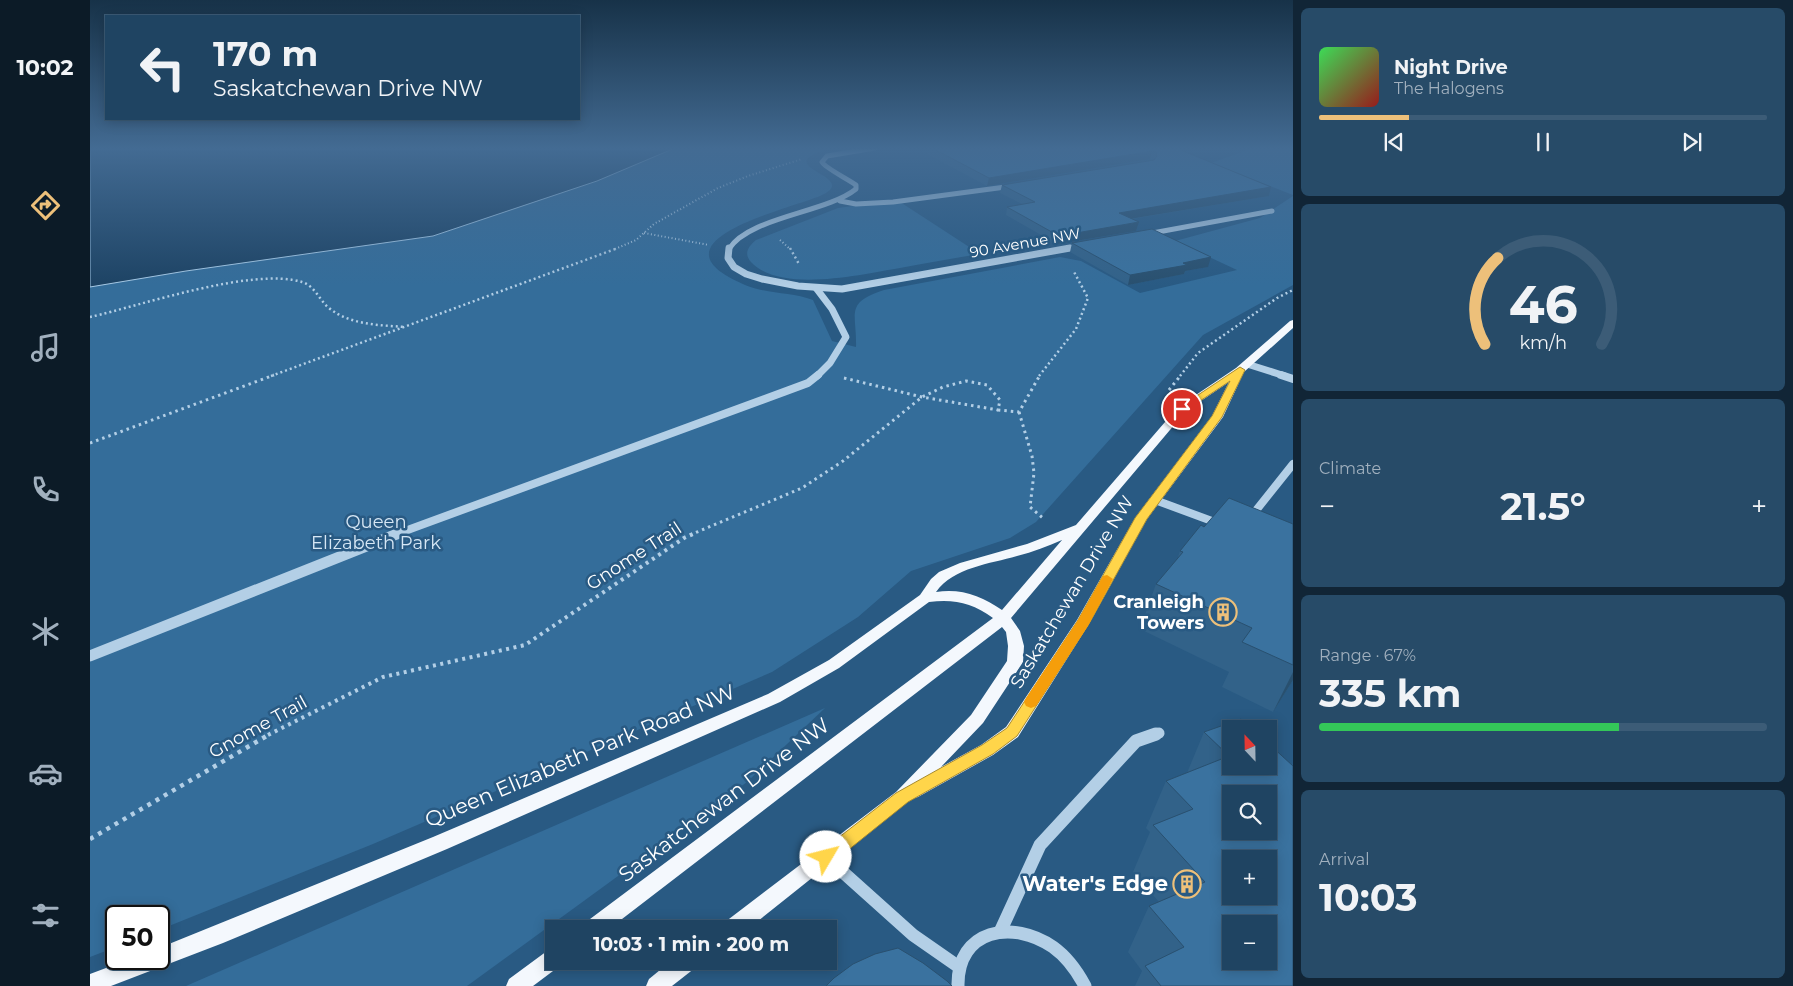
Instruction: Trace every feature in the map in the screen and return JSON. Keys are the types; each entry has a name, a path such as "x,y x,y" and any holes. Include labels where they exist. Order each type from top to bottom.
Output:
{"main road":[{"name":"Saskatchewan Drive NW","path":"604,920 1003,618 1182,409 1244,367 1293,323"},
{"name":"Saskatchewan Drive NW","path":"902,797 987,750 1012,732 1083,622 1141,518 1217,417 1244,367"},
{"path":"925,598 942,576 960,567 1029,549 1058,538 1084,524"},
{"name":"Queen Elizabeth Park Road NW","path":"170,953 440,843 774,698 834,664 925,598 947,595 964,597 983,604 1003,618"},
{"name":"Saskatchewan Drive NW","path":"744,920 902,797 977,719 1015,662 1016,646 1014,631 1003,618"},
{"path":"516,986 545,965"},
{"name":"Queen Elizabeth Park Road NW","path":"90,984 127,970"},
{"path":"656,986 676,970"}],"street":[{"path":"729,248 741,238 762,227 852,194"},
{"path":"837,201 856,204 893,202 963,194"},
{"path":"1139,236 1272,211"},
{"name":"90 Avenue NW","path":"729,248 730,262 737,269 764,281 802,287 842,289 1093,244"},
{"path":"90,656 435,519 808,383 823,373 833,361 846,337 832,309 816,288"},
{"path":"1244,367 1293,379"},
{"path":"1245,524 1293,464"},
{"path":"1155,500 1231,528"},
{"path":"1000,932 1040,845 1136,741 1159,733"},
{"path":"826,857 913,935 958,967"},
{"path":"958,986 958,967 967,950 980,938 1000,932 1020,932 1040,938 1058,950 1074,966 1085,986"}],"path":[{"path":"90,443 616,250 636,240 654,224 707,194"},
{"path":"762,227 789,247 795,255 799,262 802,287"},
{"path":"644,233 729,248"},
{"path":"1043,253 1071,267 1088,298 1076,330 1036,380 1019,412 1032,456 1034,473 1030,507 1048,523"},
{"path":"90,317 220,287 252,281 276,280 303,283 316,290 327,307 349,320 406,327"},
{"path":"823,373 922,397 1019,412"},
{"name":"Gnome Trail","path":"90,839 257,741 382,676 525,645 684,538 802,488 843,460 922,397 943,387 966,381 987,384 1000,400 998,410"}],"green space":[{"name":"Queen Elizabeth Park","path":"538,194 823,194 754,219 731,230 715,242 709,255 718,269 745,285 813,300 832,341 856,347 855,311 863,300 884,290 1060,257 1081,261 1140,293 1237,270 1175,241 1260,218 1293,196 1293,285 1203,335 1036,522 1010,538 911,571 858,617 772,672 373,844 170,926 170,905 105,905 105,951 90,957 90,287 186,271"},
{"path":"897,200 980,254 865,274 801,280 764,272 751,262 747,256 749,247 756,240 838,208"},
{"path":"825,708 747,782 558,920 545,920 545,929 467,986 186,986"}],"shaded area":[{"path":"90,194 558,194 433,236 186,271 90,287"}],"building":[{"path":"1019,194 1230,194 1119,213 1139,222 1059,236 1007,207 1035,202"},
{"path":"1152,229 1211,257 1183,263 1187,265 1130,275 1072,243"},
{"path":"1229,498 1293,524 1293,665 1242,642 1252,628 1156,584 1183,552 1180,551 1201,525 1204,527"},
{"name":"Water's Edge","path":"1222,726 1222,749 1204,732"},
{"name":"Water's Edge","path":"1278,752 1293,766 1293,986 1161,986 1145,966 1184,947 1149,906 1205,882 1153,825 1193,809 1166,781 1222,759 1222,775 1278,775"},
{"path":"898,948 923,963 952,986 826,986 853,964 875,954"}],"slow traffic":[{"path":"1031,702 1083,622 1107,579"}],"place":[{"name":"Cranleigh Towers","path":"1223,612"},
{"name":"Water's Edge","path":"1187,884"}],"route":[{"path":"826,857 902,797 987,750 1012,732 1083,622 1141,518 1217,417 1240,370 1182,409"}]}
